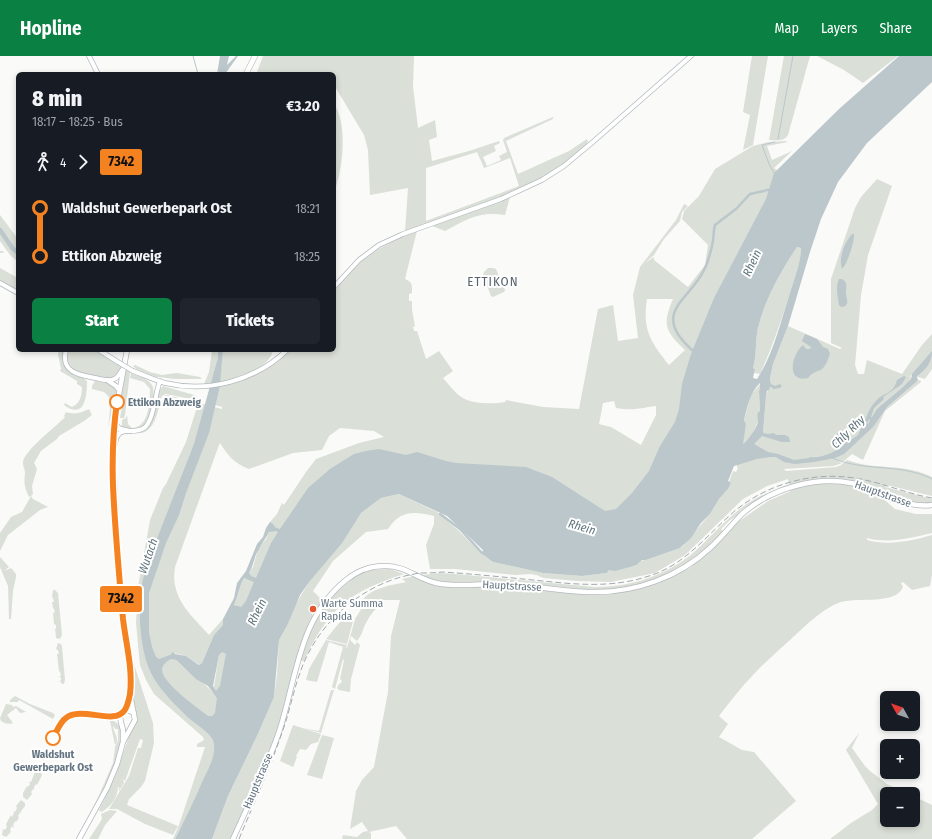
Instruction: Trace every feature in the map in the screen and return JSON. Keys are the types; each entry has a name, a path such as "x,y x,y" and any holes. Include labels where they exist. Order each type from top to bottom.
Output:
{"highway":[{"path":"247,72 256,56"}],"main road":[{"path":"89,56 97,72"},
{"path":"336,285 356,263 379,245 402,234 501,199 542,180 564,166 691,56"},
{"path":"0,283 16,292"},
{"path":"66,352 65,362 70,371 78,375 107,380 115,379 122,370"},
{"path":"102,352 133,371 149,378 180,386 199,386 230,382 244,378 262,369 285,352"},
{"path":"79,839 107,788 117,764 123,742 135,720 130,695 129,660 124,626 117,549 113,454 114,420 126,352"},
{"path":"149,378 157,389"},
{"path":"107,380 119,390"},
{"path":"113,454 118,435 122,432 143,429 148,424 160,381"},
{"path":"114,420 120,429 129,431"},
{"name":"Hauptstrasse","path":"233,839 278,735 305,638 313,620 320,607 334,592 345,581 360,571 376,566 392,566 402,568 430,581 444,584 504,584 592,592 619,590 651,583 680,570 709,549 750,508 762,499 796,485 831,480 847,481 860,484 911,505 932,505"},
{"path":"123,742 120,716 124,711 130,695"},
{"path":"124,711 130,710 134,713"},
{"path":"122,725 126,728 132,727"}],"shaded area":[{"path":"263,56 414,56 413,86 418,128 435,120 437,137 429,140 432,161 499,141 500,143 494,146 496,151 483,157 487,166 501,160 499,156 507,152 503,140 504,138 553,117 553,119 506,141 518,174 569,151 587,139 588,141 586,146 559,167 526,187 475,208 405,232 408,188 370,195 368,150 364,135 336,88 336,72 257,72","holes":["477,152 484,168 510,158 519,186 426,221 426,168"]},
{"path":"752,56 768,56 753,145 743,150 750,115 743,112"},
{"path":"784,56 810,56 788,135 782,140 769,140"},
{"path":"817,56 898,56 863,83 844,70"},
{"path":"336,108 343,135 342,160 336,186"},
{"path":"769,142 788,142 767,146 772,160 792,151 774,168 798,185 626,528 428,472 330,500 216,784 181,827 175,839 173,839 205,747 197,747 197,744 204,740 203,737 154,694 140,665 136,623 138,587 150,520 163,488 186,442 197,407 168,400 168,398 163,398 164,396 167,395 222,409 222,407 215,405 220,386 239,381 256,373 286,352 336,352 336,288 351,271 371,254 393,241 417,231 405,279 411,283 412,286 412,293 409,294 409,301 412,301 415,326 413,327 414,331 417,331 426,359 439,351 453,371 443,378 451,387 463,398 476,402 497,403 505,402 506,400 543,407 579,409 598,309 613,305 618,341 638,338 633,295 640,267 676,220 684,204 688,206 682,212 680,221 664,239 654,255 645,263 654,257 654,260 688,287 705,265 708,245 682,219 684,211 699,196 715,169 753,146","holes":["647,299 673,299 667,315 667,327 673,338 685,350 669,365 649,335 646,310","614,401 616,408 636,409 656,406 656,415 641,445 611,427 599,424 603,403","340,428 374,431 384,437 359,443 316,459 284,505 282,503 277,514 270,522 272,523 266,539 258,549 253,567 249,573 249,579 244,578 241,585 234,605 237,606 230,617 228,624 230,625 219,655 213,693 205,684 176,660 171,658 170,655 174,653 186,656 200,665 214,635 223,625 223,619 209,635 183,605 179,597 174,578 175,567 219,445 220,443 235,462 249,469 293,453 322,450 329,436"]},
{"path":"877,179 892,186 868,255 861,295 855,365 858,374 864,374 867,360 902,374 922,345 932,334 932,369 925,379 911,375 910,377 921,382 885,411 863,460 852,454 844,461 838,461 842,463 834,466 784,469 786,471 836,467 847,460 866,465 908,469 924,473 932,477 932,496 887,485 885,487 932,499 932,503 912,503 882,491 880,494 890,499 892,501 891,503 879,495 895,509 916,514 932,514 932,533 900,540 875,540 867,538 867,540 891,543 908,541 932,535 932,575 930,586 912,590 903,582 901,583 903,587 899,593 893,596 841,602 827,609 808,624 763,665 745,684 719,716 728,724 719,737 742,750 754,752 796,801 752,839 407,839 396,826 369,832 371,833 371,839 342,839 343,835 357,837 363,832 368,831 362,822 350,829 356,791 362,780 374,767 388,692 391,636 400,600 362,600 366,596 376,590 406,582 402,579 415,576 432,584 504,586 504,588 510,588 513,585 529,590 598,593 663,580 690,568 735,524 768,501 791,491 788,479 767,486 743,499 685,555 655,573 611,582 543,578 530,574 515,575 455,569 430,569 426,545 434,524 434,516 427,514 414,513 403,515 397,518 388,529 366,532 333,561 313,591 323,601 312,613 313,616 300,647 276,735 231,839 212,839 228,796 274,697 279,640 287,626 295,605 310,581 349,530 358,515 381,498 399,494 437,512 482,554 493,562 543,573 582,576 607,573 609,570 626,568 680,548 710,514 719,499 728,489 731,483 729,482 733,471 736,472 738,468 737,465 734,466 741,452 763,433 766,396 771,383 770,378 773,364 788,326 840,349 842,348 831,343 831,279 855,208 861,197"},
{"path":"510,197 505,215 481,215 445,231 432,226"},
{"path":"0,215 16,236 16,260 10,255 0,241"},
{"path":"797,247 801,248 799,265 780,324 760,374 754,373 755,369 753,368 757,333 761,317 774,286"},
{"path":"0,268 16,277 16,291 0,281"},
{"path":"488,268 496,269 505,290 504,292 493,297 491,296 483,275"},
{"path":"58,352 64,352 63,356 66,367 74,375 87,381 85,399 81,408 76,410 64,405 65,403 72,407 77,404 81,396 82,387 77,384 77,381 60,371 61,369"},
{"path":"67,352 98,352 121,366 115,377 98,378 76,371 68,365 66,360"},
{"path":"212,352 218,352 211,383 204,384 209,372"},
{"path":"223,352 272,352 271,357 266,362 252,372 220,382"},
{"path":"135,365 150,372 162,375 177,373 200,377 202,379 156,378 136,369 133,366"},
{"path":"124,369 130,372 125,415 124,418 120,418 123,400 120,400"},
{"path":"131,373 152,385 154,394 147,420 141,428 136,429 122,428 122,420 126,418 127,415 128,424 132,428 138,427 142,423 149,407 150,389 144,382 130,378"},
{"path":"95,381 108,382 117,390 113,415 110,418 108,428 110,410 109,397 104,392 92,389"},
{"path":"761,383 759,391 760,411 758,412 758,421 752,435 743,444 746,424 744,420 751,395"},
{"path":"163,386 194,395 197,397 196,400 166,394 162,396 153,424 146,431 141,433 140,432 146,428 160,390"},
{"path":"89,409 92,415 59,436 41,451 34,463 37,469 32,486 33,494 29,497 25,487 25,472 23,464 24,458 28,452 65,417 66,412 78,413"},
{"path":"767,493 741,510 737,516 730,520 721,529 723,531 721,535 706,549 674,570 639,584 621,588 581,589 520,583 468,584 437,581 426,578 427,577 422,575 440,573 455,574 595,587 621,585 634,582 658,574 681,562 692,554 741,508"},
{"path":"31,496 33,499 48,507 40,510 8,535 0,551 0,533 11,517 22,512"},
{"path":"0,557 9,567 4,571 11,568 16,574 11,619 9,619 8,586 0,567"},
{"path":"390,569 404,574 369,588 355,595 343,604 322,628 304,661 301,661 306,642 321,609 334,594 357,575 372,570"},
{"path":"53,590 58,593 62,635 60,639 56,638 56,625 54,624 53,612 55,613 52,602 54,602 52,597"},
{"path":"365,603 382,604 376,608 369,617 357,641 351,636 350,640 355,645 357,642 360,645 351,679 350,692 339,690 337,688 342,681 340,679 343,659 335,689 332,687 343,647 329,642 317,682 306,680 309,669 326,640 347,645 346,649 347,648 355,619"},
{"path":"345,616 353,621 347,644 326,639"},
{"path":"58,643 61,644 62,647 65,680 64,684 62,684 59,680 61,681 59,676 61,676 57,654 59,654 58,650 56,649"},
{"path":"132,661 153,723 154,743 145,781 129,799 127,805 178,826 173,835 145,824 117,809 109,809 129,776 138,748 141,748 143,740 140,739 125,781 123,779 124,783 119,791 118,787 117,795 113,802 101,812 99,810 116,775 130,733 137,722 133,701"},
{"path":"331,690 334,690 321,733 304,728 319,731"},
{"path":"15,696 53,713 55,715 53,719 19,700 18,702 10,702 10,700"},
{"path":"6,704 12,705 13,707 16,706 26,712 20,713 16,708 7,715 13,723 5,723 1,721 0,718"},
{"path":"107,719 118,724 121,731 120,741 114,766 94,807 113,763 115,747 118,740 118,729 115,729 114,726 113,727 117,738 115,745 110,721 108,720 107,722"},
{"path":"293,725 321,734 318,742 311,744 306,750 300,749 293,767 280,761"},
{"path":"859,733 852,748 870,771 893,787 880,787 880,827 920,827 920,799 932,805 932,839 830,839 851,823 872,810 878,804 846,750"},
{"path":"322,735 334,738 322,779 307,775"},
{"path":"41,763 47,767 45,771 43,770 41,773 42,775 37,785 36,784 34,790 33,789 31,792 32,794 27,800 23,797 23,793 30,784 29,782 31,782 35,772 36,773 38,769 37,767"},
{"path":"21,800 25,803 25,806 21,811 21,814 20,812 18,816 19,818 13,825 14,828 12,826 10,830 11,832 6,837 2,835 3,829 5,830 7,827 6,824 11,815 12,817 14,813 13,811 15,812 17,808 16,806"},
{"path":"110,810 117,811 105,825 98,839 89,839 101,821 101,814"}],"water":[{"path":"220,56 229,56 227,65 236,56 238,56 226,72 217,72"},
{"name":"Rhein","path":"899,56 932,56 932,82 867,143 838,182 821,219 788,326 773,364 770,378 771,384 775,386 780,384 782,386 780,388 773,389 770,387 766,396 763,433 785,435 789,437 790,442 782,442 762,436 754,444 768,452 794,460 818,457 828,454 844,445 838,445 835,443 835,437 838,433 848,442 858,435 863,424 869,423 869,419 868,422 864,423 874,403 879,398 891,391 897,380 904,376 906,377 902,384 883,397 884,399 874,408 871,417 877,409 911,380 912,374 932,351 930,362 917,376 917,381 887,407 873,427 844,454 835,458 795,464 784,462 776,457 770,457 757,459 734,466 728,481 731,483 728,489 691,538 680,548 646,560 642,560 636,565 630,567 615,571 609,570 607,573 582,576 543,573 493,562 482,554 483,550 447,516 399,494 381,498 361,513 342,543 300,595 287,626 279,640 274,697 228,796 212,839 175,839 210,766 214,744 211,737 179,709 154,679 147,664 142,643 140,599 143,580 150,558 194,444 218,357 218,352 223,352 220,386 209,433 179,515 166,543 149,593 149,632 156,657 159,659 170,655 173,652 175,654 186,656 199,665 202,663 214,635 223,625 223,619 234,598 237,583 246,571 257,544 263,537 270,522 276,528 280,529 308,488 330,469 354,454 379,449 406,455 417,452 456,463 526,467 552,477 605,511 616,509 632,493 649,471 660,446 675,422 679,409 682,384 691,354 714,298 766,199 774,173 839,109","holes":["797,247 801,248 800,260 772,350 757,379 753,378 757,333 761,317 779,276","760,383 760,411 758,412 758,422 752,434 743,444 746,424 744,420 749,400","269,532 278,532 271,543 256,578 251,576 249,573 257,552","244,578 254,582 246,601 241,607 234,605","222,652 226,654 220,686 216,691 213,686 219,655","171,659 176,660 196,679 208,686 217,698 215,713 212,716 208,716 181,695 168,682 162,668"]},
{"path":"852,234 854,234 854,237 852,247 842,269 841,260 843,250"},
{"path":"839,279 842,279 845,282 846,286 847,304 846,306 841,307 839,305 837,292"},
{"path":"805,334 817,339 823,347 828,349 830,354 822,369 813,373 808,378 801,378 796,376 793,372 793,367 799,349 803,345 806,349 810,349 811,347 802,341"}],"waterway":[{"path":"193,56 197,72"},
{"path":"778,139 793,56"},
{"path":"774,173 762,145 775,142"},
{"path":"690,348 679,336 674,325 674,315 677,307 698,280 705,267 713,243 715,225 736,209 750,194 764,191"},
{"path":"0,230 16,251"},
{"path":"832,458 857,465 908,471 932,479"},
{"path":"440,514 460,529 482,553"}],"railway":[{"path":"239,839 280,739 297,682 306,658 315,642 339,613 353,601 385,582 421,573 442,572 577,584 620,583 634,580 661,572 672,566 692,551 742,505 758,495 775,487 810,478 828,476 847,477 882,484 932,498"}],"bus line":[{"name":"7342","path":"53,738 66,717 81,713 116,716 124,711 130,695 129,660 117,549 113,487 113,439 117,402"}],"place":[{"name":"Ettikon Abzweig","path":"117,402"},
{"name":"Warte Summa Rapida","path":"313,609"},
{"name":"Waldshut Gewerbepark Ost","path":"53,738"}],"district":[{"name":"ETTIKON","path":"493,281"}],"water label":[{"name":"Chly Rhy","path":"848,432"},
{"name":"Wutach","path":"148,556"}]}
